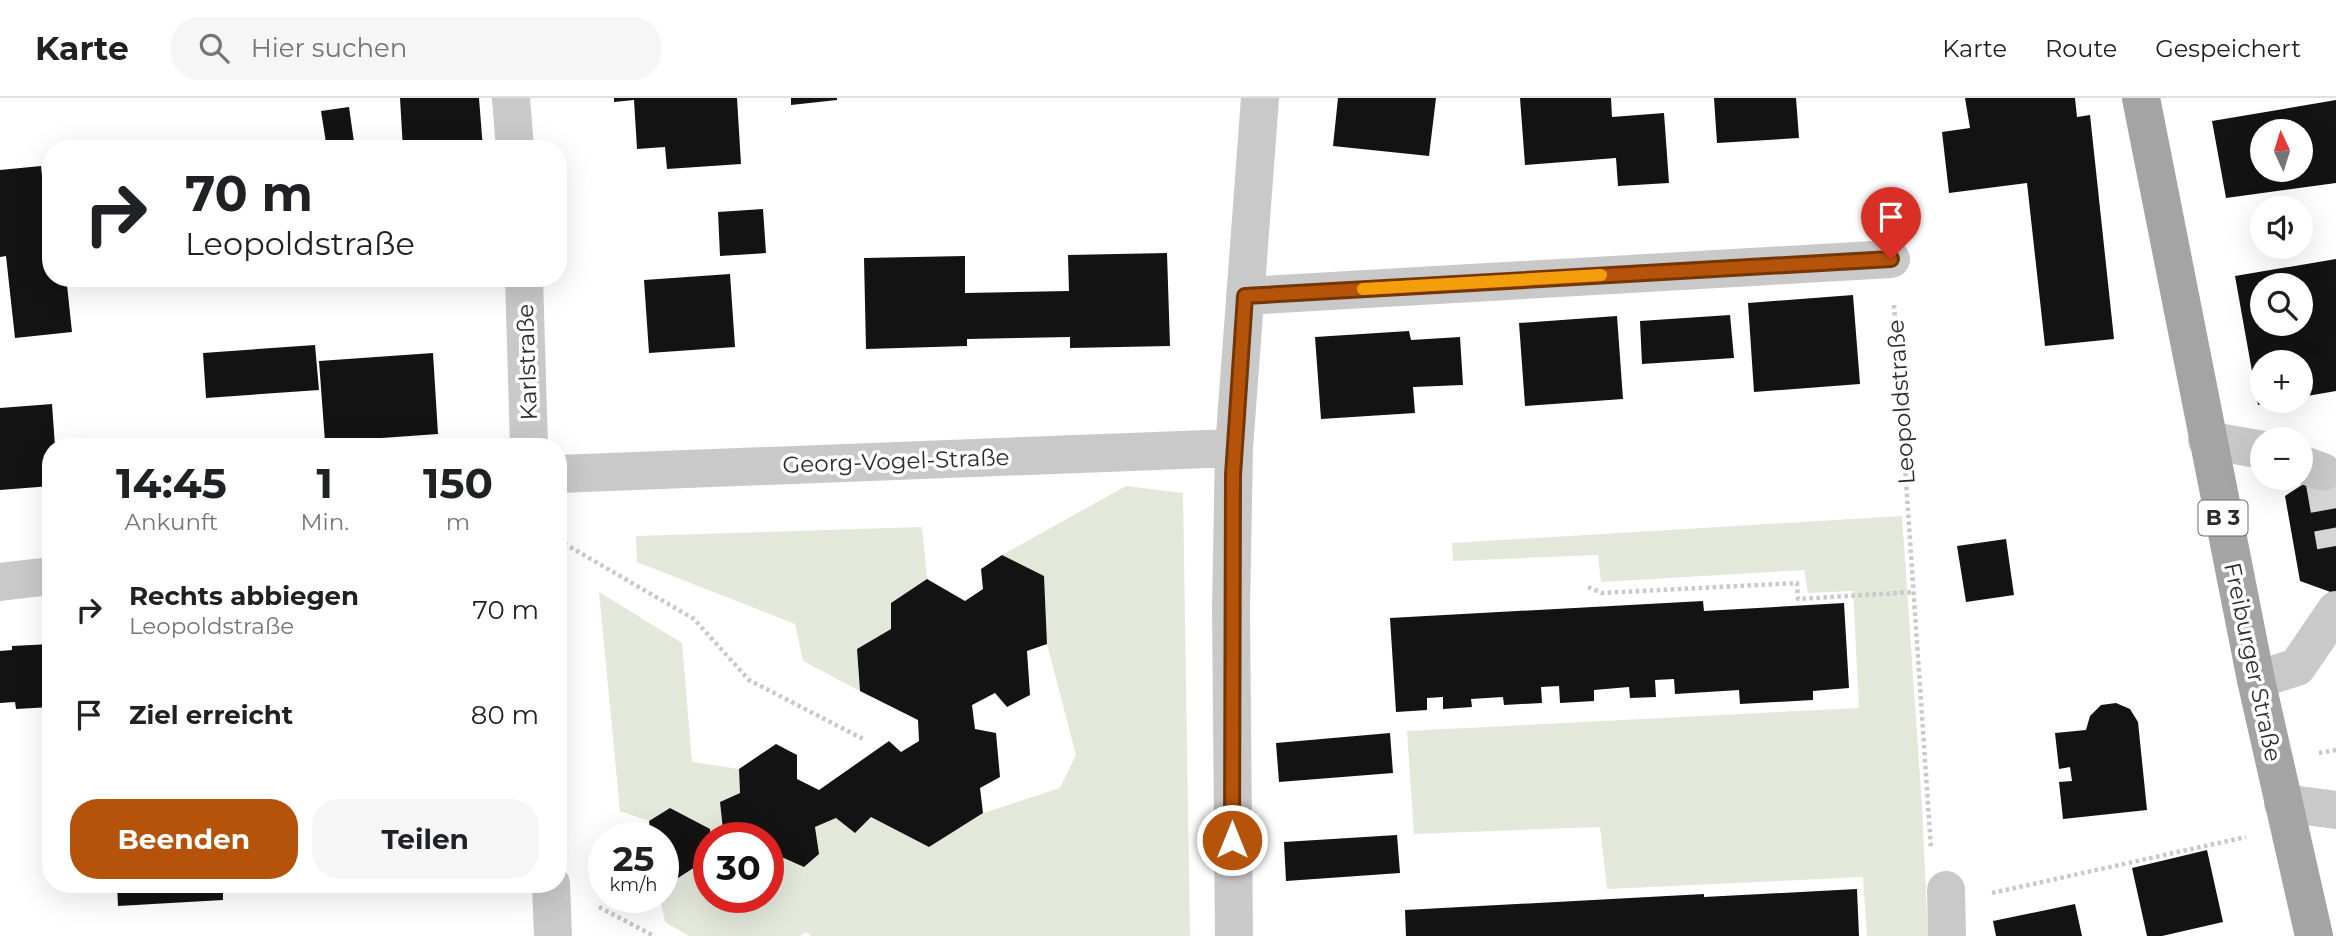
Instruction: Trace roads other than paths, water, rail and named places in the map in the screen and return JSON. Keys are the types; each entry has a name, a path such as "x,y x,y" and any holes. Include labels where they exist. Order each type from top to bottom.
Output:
{"main road":[{"name":"Freiburger Straße","path":"2141,98 2256,680 2315,936"}],"street":[{"path":"511,98 514,140"},
{"path":"1234,936 1231,609 1234,448 1260,98"},
{"path":"1245,296 1891,259"},
{"name":"Karlstraße","path":"524,287 529,438"},
{"path":"2207,440 2250,448"},
{"name":"Georg-Vogel-Straße","path":"567,474 1234,448"},
{"path":"0,582 42,577"},
{"path":"2256,680 2297,667 2336,610"},
{"path":"2283,803 2336,810"},
{"path":"1946,890 1947,936"},
{"path":"551,893 553,936"}],"tunnel":[{"path":"2323,472 2336,546"}]}
